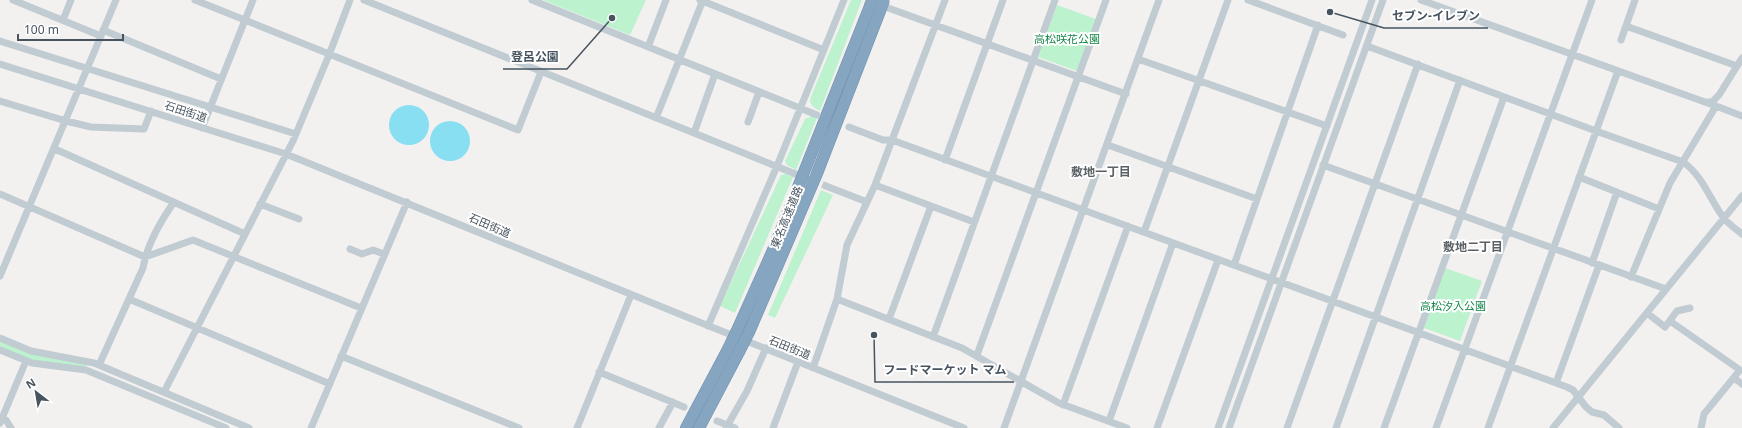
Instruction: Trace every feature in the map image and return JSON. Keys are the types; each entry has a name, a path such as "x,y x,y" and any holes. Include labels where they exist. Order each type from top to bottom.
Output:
{"highway":[{"name":"東名高速道路","path":"699,428 733,350 738,326 776,243 870,2"},
{"name":"東名高速道路","path":"686,428 733,350 750,330 813,183 882,5"}],"street":[{"path":"13,0 26,2 63,20 102,33 221,79"},
{"path":"63,20 72,0"},
{"path":"0,276 2,266 66,121 116,0"},
{"path":"195,0 518,130 541,72"},
{"path":"202,128 253,0"},
{"path":"164,392 296,134 350,0"},
{"path":"364,0 793,173"},
{"path":"532,0 817,115"},
{"path":"648,47 666,0"},
{"path":"656,118 702,0 824,50"},
{"path":"708,326 777,166 844,0"},
{"path":"813,368 837,299 847,245 875,185 945,0"},
{"path":"945,160 1003,0"},
{"path":"933,337 1055,0"},
{"path":"976,355 1106,0"},
{"path":"1004,428 1022,383 1082,210 1108,144 1159,0"},
{"path":"1144,232 1228,0"},
{"path":"1248,0 1344,35"},
{"path":"1218,428 1372,0"},
{"path":"1229,428 1280,282 1383,0"},
{"path":"1421,0 1742,116"},
{"path":"1436,428 1592,0"},
{"path":"1621,40 1635,0"},
{"path":"870,2 1126,94"},
{"path":"1234,265 1318,25"},
{"path":"1626,26 1737,66"},
{"path":"0,41 296,134"},
{"path":"1367,46 1682,162 1692,169 1702,181 1724,218 1742,234"},
{"path":"1704,102 1712,102 1715,100 1742,58"},
{"path":"1138,59 1327,126"},
{"name":"石田街道","path":"0,64 286,154 407,202 630,295 964,428"},
{"path":"1287,428 1418,64"},
{"path":"1488,428 1509,366 1618,71"},
{"path":"694,133 715,74"},
{"path":"1336,428 1460,80"},
{"path":"748,122 759,92"},
{"path":"1384,428 1504,96"},
{"path":"0,101 91,127 144,129 151,111"},
{"path":"1631,277 1670,183 1716,106"},
{"path":"849,127 883,140 892,140 1418,334 1567,387 1592,412 1604,416 1619,428"},
{"path":"1108,144 1257,199"},
{"path":"54,149 245,234"},
{"path":"1323,165 1666,289"},
{"path":"1579,177 1660,209"},
{"path":"875,185 974,222"},
{"path":"826,186 867,202"},
{"path":"1556,383 1617,192"},
{"path":"0,194 145,257 194,240 361,308"},
{"path":"1553,428 1742,196"},
{"path":"93,373 143,268 145,257 159,224 174,202"},
{"path":"311,428 407,202"},
{"path":"260,204 299,220"},
{"path":"889,320 931,206"},
{"path":"1063,405 1128,226"},
{"path":"1109,421 1173,243"},
{"path":"350,249 362,254 373,250 384,254"},
{"path":"1157,428 1218,260"},
{"path":"577,428 630,295"},
{"path":"129,299 330,384"},
{"path":"837,299 976,355 1022,383 1063,405 1127,428"},
{"path":"1647,313 1665,327 1677,312 1690,308"},
{"path":"1670,321 1741,369 1704,414 1701,428"},
{"path":"0,338 31,352 85,360 98,364 249,428"},
{"path":"717,421 729,427 766,348"},
{"path":"0,350 26,361 86,370 226,428"},
{"path":"341,356 519,428"},
{"path":"11,428 1,420 26,361"},
{"path":"773,428 798,362"},
{"path":"599,372 684,407"},
{"path":"1734,378 1742,384"},
{"path":"659,428 673,402"}],"green space":[{"path":"543,0 646,0 630,35"},
{"path":"851,0 862,0 820,111 813,106 810,99"},
{"name":"高松咲花公園","path":"1057,5 1096,19 1077,71 1038,57"},
{"path":"812,116 817,118 796,170 787,165 785,161 805,119"},
{"path":"786,174 793,177 735,313 720,306 781,175"},
{"path":"821,190 833,195 775,318 768,315"},
{"name":"高松汐入公園","path":"1445,268 1482,281 1460,341 1424,328"},
{"path":"0,341 87,363 87,365 86,367 31,361 0,348"}],"water":[{"path":"409,105 417,107 423,111 427,117 429,125 427,133 423,139 417,143 409,145 401,143 395,139 391,133 389,125 391,117 395,111 401,107"},
{"path":"450,121 458,123 464,127 468,133 470,141 468,149 464,155 458,159 450,161 442,159 436,155 432,149 430,141 432,133 436,127 442,123"}],"tunnel":[{"path":"793,173 826,186"}],"place":[{"name":"セブン-イレブン","path":"1330,12"},
{"name":"登呂公園","path":"612,18"},
{"name":"フードマーケット マム","path":"874,335"}],"district":[{"name":"敷地一丁目","path":"1101,171"},
{"name":"敷地二丁目","path":"1473,246"}]}
